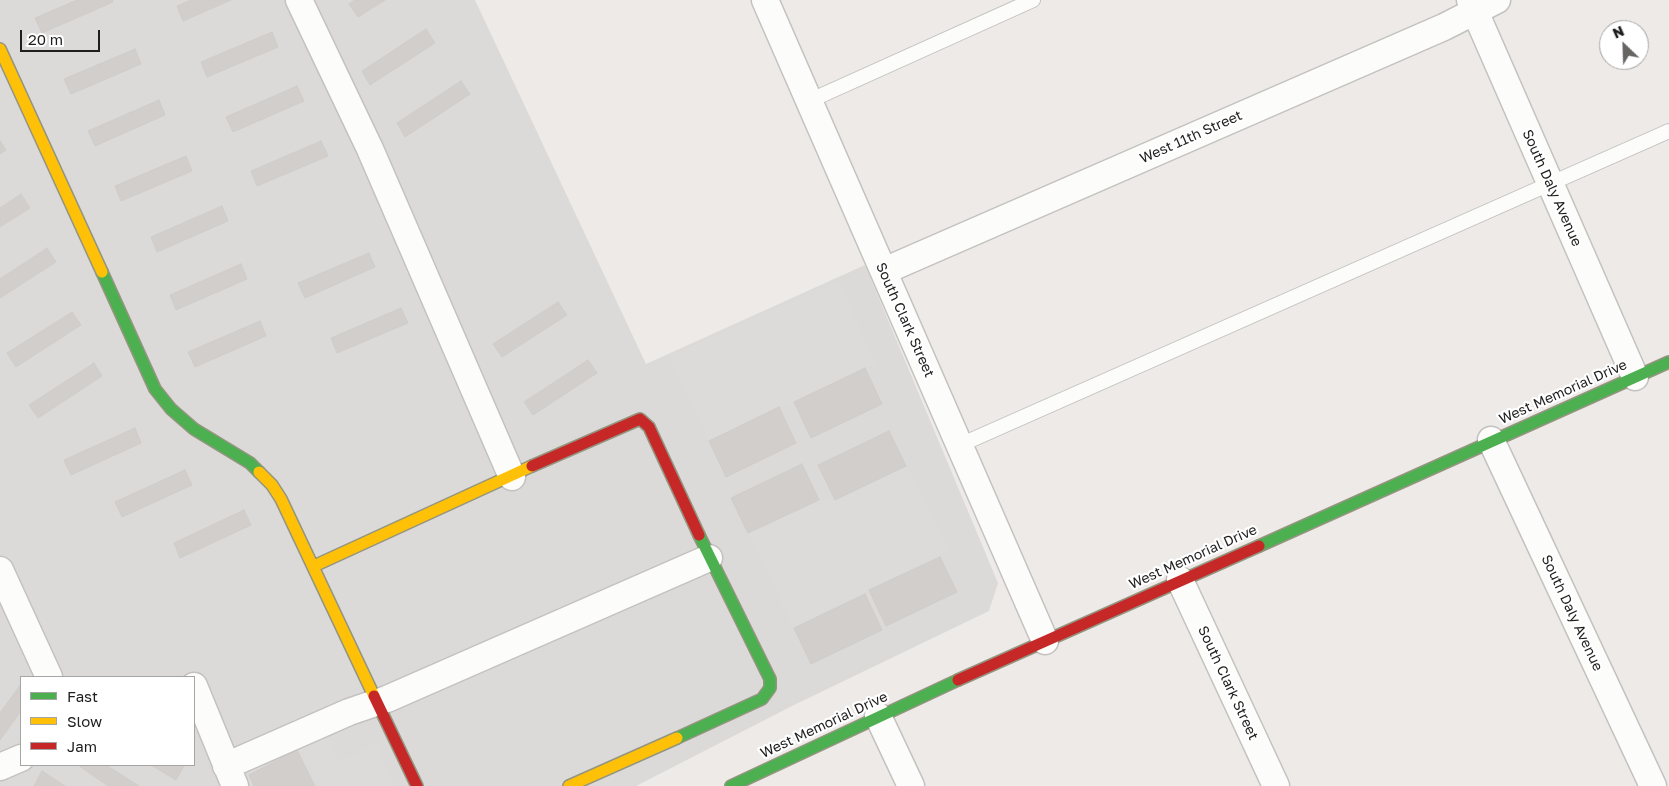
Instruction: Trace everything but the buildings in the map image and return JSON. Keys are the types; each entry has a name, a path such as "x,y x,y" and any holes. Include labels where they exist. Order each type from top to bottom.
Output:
{"street":[{"path":"300,0 370,149 512,477"},
{"name":"South Clark Street","path":"765,0 1045,640"},
{"name":"South Daly Avenue","path":"1481,3 1550,183 1635,377"},
{"name":"West 11th Street","path":"884,271 1434,31 1481,3"},
{"path":"0,49 155,388 171,410 194,428 250,463 272,485 281,498 417,786"},
{"name":"West Memorial Drive","path":"731,786 1045,640 1669,362"},
{"path":"314,566 640,419 649,427 710,558 770,679 770,688 762,699 740,710 570,786"},
{"name":"South Daly Avenue","path":"1491,440 1653,786"},
{"path":"195,688 231,776 377,702 710,558"},
{"path":"0,570 49,676"},
{"name":"South Clark Street","path":"1180,580 1276,786"},
{"path":"878,716 911,786"},
{"path":"0,767 20,758"}],"lane":[{"path":"809,101 1033,0"},
{"path":"960,446 1669,131"}],"shaded area":[{"path":"0,0 475,0 646,364 865,265 998,583 989,611 794,705 636,786 0,786"},
{"path":"839,281 877,365 865,368 709,441 669,356"},
{"path":"906,466 949,549 793,628 748,533 819,500 835,500"},
{"path":"324,723 338,763 377,743 394,786 315,786 292,737"}],"traffic: fast":[{"path":"102,272 155,389 171,409 194,429 250,463 259,472"},
{"path":"1259,546 1669,362"},
{"path":"677,738 762,699 770,688 770,679 699,535"},
{"path":"731,786 958,680"}],"traffic: slow":[{"path":"0,49 102,272"},
{"path":"314,566 532,466"},
{"path":"259,472 272,485 281,499 374,696"},
{"path":"569,786 677,738"}],"traffic: jam":[{"path":"532,466 640,419 649,427 699,535"},
{"path":"958,680 1259,546"},
{"path":"374,696 417,786"}]}
